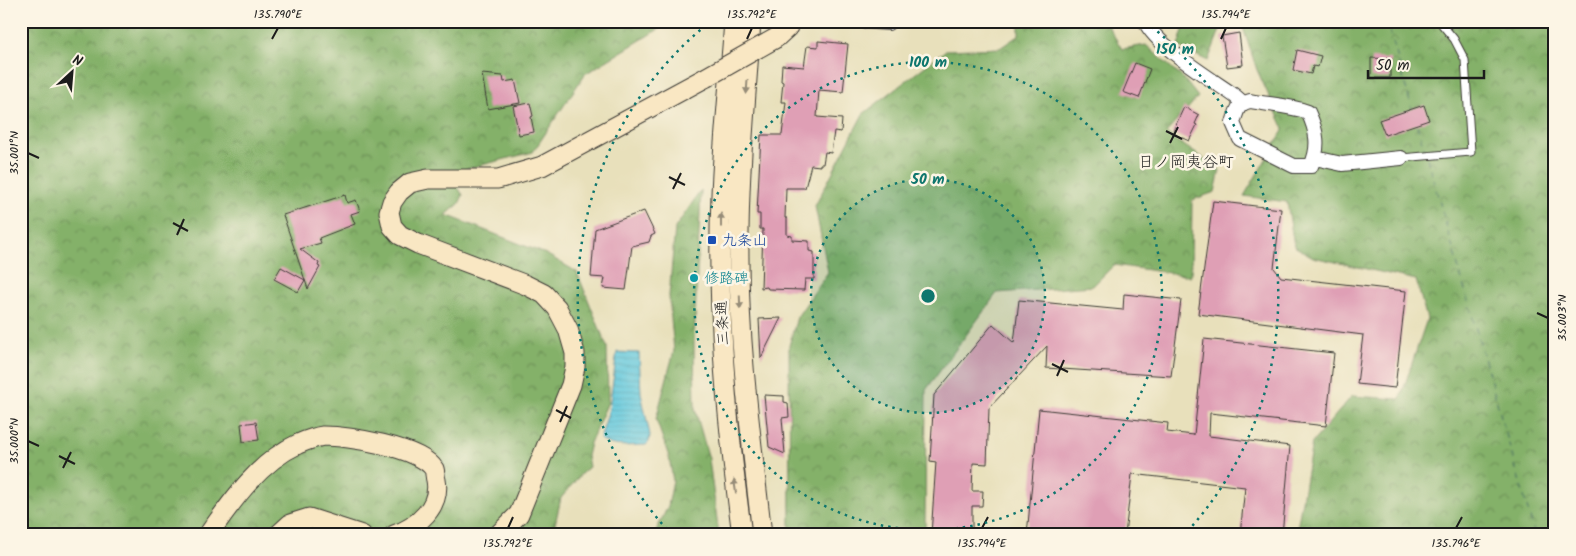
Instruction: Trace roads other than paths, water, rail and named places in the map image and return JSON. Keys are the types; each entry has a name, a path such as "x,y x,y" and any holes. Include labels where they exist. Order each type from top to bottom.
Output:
{"street":[{"name":"三条通","path":"734,21 722,162 720,282 722,339 730,436 742,535"},
{"name":"三条通","path":"751,21 741,159 739,260 742,350 748,423 762,535"},
{"path":"498,535 519,514 571,385 575,366 575,353 568,329 557,308 544,294 526,285 427,248 400,234 392,226 389,212 392,202 399,192 410,183 428,179 498,179 542,166 776,38 788,26 790,21"},
{"path":"861,21 888,23"},
{"path":"1145,21 1148,28 1164,46 1242,103"},
{"path":"1250,101 1294,107 1308,112 1315,127 1317,153 1312,166 1294,166 1240,139 1233,123 1242,103 1250,101"},
{"path":"1315,158 1342,164 1401,158"},
{"path":"208,535 221,516 253,478 274,458 299,443 322,436 394,446 419,455 434,469 437,486 433,505 417,523 403,532 394,535"},
{"path":"278,535 290,524 309,518 362,535"}],"lane":[{"path":"1401,158 1471,152 1465,60 1454,39 1439,21"}],"water":[{"path":"617,352 639,353 641,393 650,435 649,442 646,445 616,445 600,439 609,409"}],"place":[{"name":"九条山","path":"712,240"},
{"name":"修路碑","path":"694,278"}],"district":[{"name":"日ノ岡夷谷町","path":"1186,161"}]}
